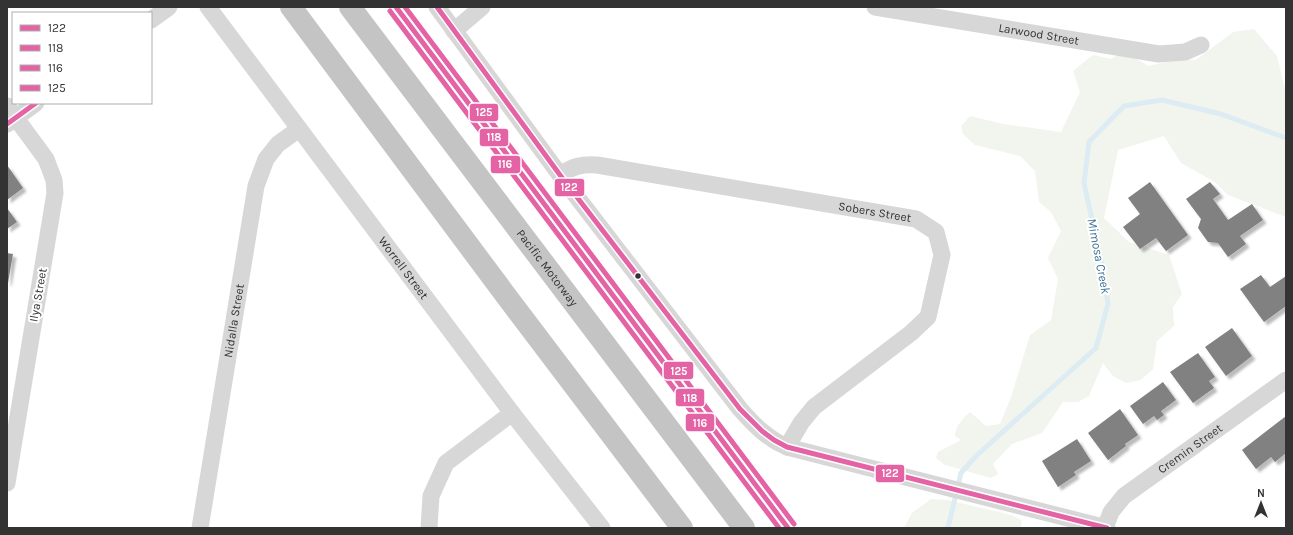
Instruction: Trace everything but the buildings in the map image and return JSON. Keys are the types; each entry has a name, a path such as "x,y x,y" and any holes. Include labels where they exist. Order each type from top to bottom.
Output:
{"highway":[{"path":"291,7 682,528"},
{"name":"Pacific Motorway","path":"350,7 744,528"}],"street":[{"path":"152,19 169,7"},
{"name":"Worrell Street","path":"208,7 512,413 602,528"},
{"path":"437,7 560,175 740,409 759,430 787,447 1106,528"},
{"path":"454,31 482,7"},
{"name":"Larwood Street","path":"876,7 1159,54 1185,52 1201,45"},
{"path":"10,116 34,104"},
{"name":"Ilya Street","path":"7,483 55,192 54,180 46,159 10,116"},
{"name":"Nidalla Street","path":"200,528 256,186 266,159 278,144 299,130"},
{"name":"Sobers Street","path":"560,175 576,166 584,164 597,165 916,219 936,232 942,255 928,317 911,333 814,407 801,423 787,447"},
{"name":"Cremin Street","path":"1106,528 1111,512 1124,496 1286,380"},
{"path":"429,528 431,496 446,463 512,413"}],"lane":[{"path":"396,7 788,528"}],"shaded area":[{"path":"1254,29 1277,56 1284,86 1286,88 1286,217 1228,195 1215,182 1181,163 1164,136 1118,150 1104,218 1129,242 1169,255 1182,294 1173,307 1174,326 1157,341 1153,369 1141,380 1126,383 1113,376 1103,363 1089,396 1078,402 1063,402 1042,433 1012,444 993,464 998,474 991,478 945,465 936,458 938,452 961,440 955,436 956,429 970,412 986,426 1000,424 1011,397 1030,335 1051,320 1058,279 1048,258 1061,231 1051,212 1039,202 1035,171 1020,156 975,145 963,134 961,126 970,116 1003,124 1061,132 1080,92 1073,71 1093,55 1111,59 1121,55 1130,56 1148,66 1182,59 1196,60 1233,32"},
{"path":"931,499 948,500 1011,515 1021,520 1022,526 1017,528 904,528 912,513"}],"waterway":[{"name":"Mimosa Creek","path":"948,528 961,473 976,456 1096,348 1108,304 1103,269 1084,183 1089,142 1124,106 1162,100 1221,114 1286,138"}],"transit line":[{"name":"118","path":"396,7 788,528"},
{"name":"125","path":"405,7 794,524"},
{"name":"122","path":"437,7 560,175 740,409 762,431 787,447 1107,528"},
{"name":"116","path":"390,11 779,528"},
{"name":"122","path":"7,124 35,104"}]}
